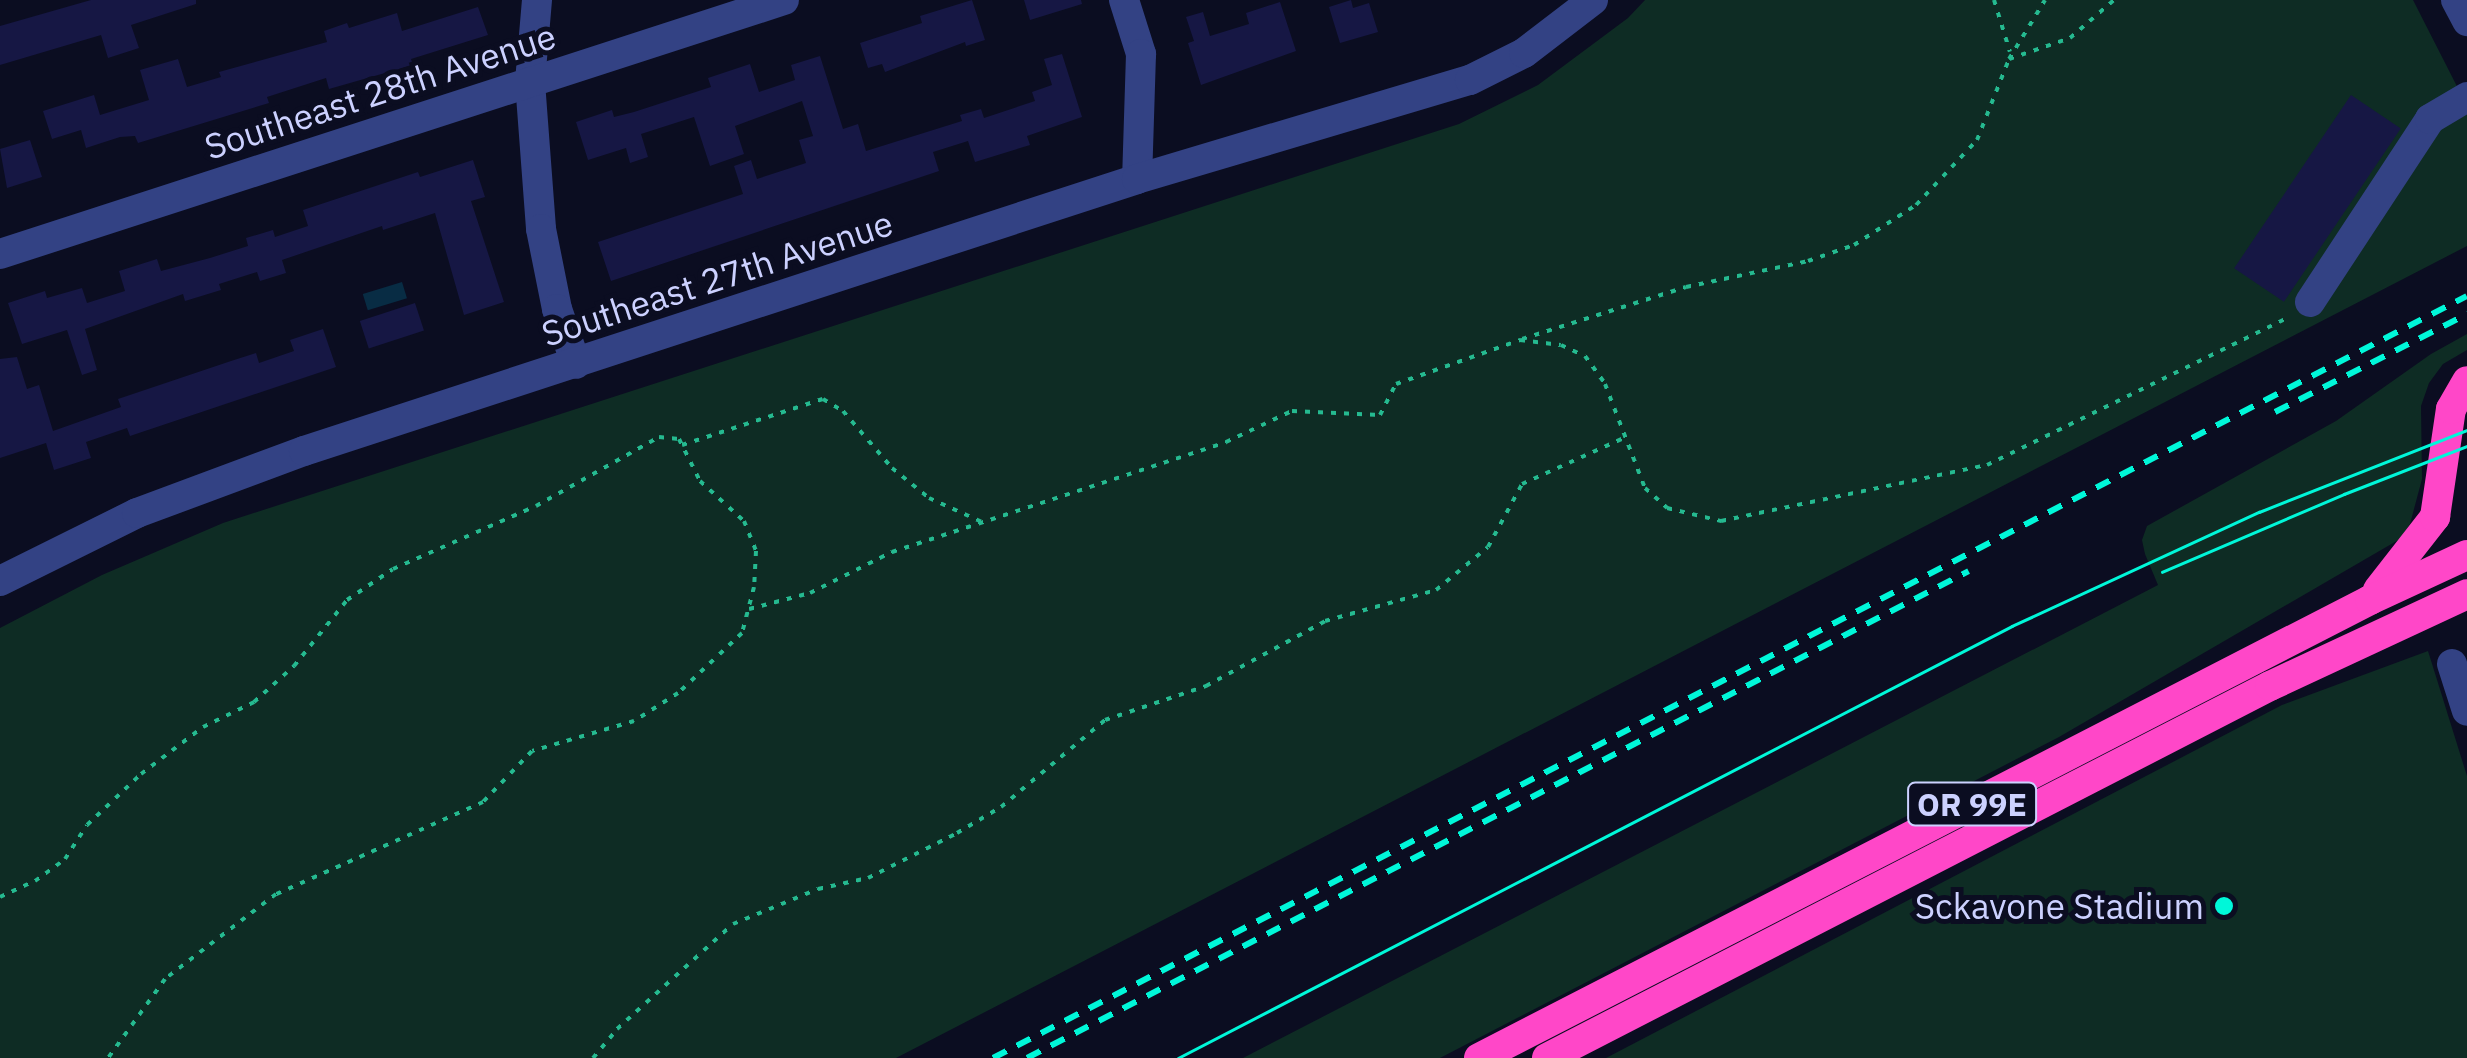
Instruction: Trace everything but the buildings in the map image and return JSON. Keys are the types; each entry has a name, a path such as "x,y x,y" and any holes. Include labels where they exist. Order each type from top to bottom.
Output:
{"highway":[{"path":"2370,600 2427,534 2435,517 2458,453 2451,408 2467,381"},
{"name":"OR 99E","path":"1479,1058 2370,600 2467,555"},
{"name":"OR 99E","path":"1547,1058 2270,686 2467,594"}],"street":[{"path":"537,0 530,82 542,229 557,310 576,364"},
{"name":"Southeast 28th Avenue","path":"0,254 784,0"},
{"path":"1124,0 1141,54 1137,179"},
{"name":"Southeast 27th Avenue","path":"0,581 155,506 304,451 1137,179 1470,80 1524,53 1593,0"},
{"path":"2456,0 2467,21"},
{"path":"2310,302 2430,119 2467,98"},
{"path":"2458,672 2467,711"}],"path":[{"path":"1994,0 2010,57"},
{"path":"749,609 810,593 892,552 1226,442 1292,411 1380,415 1396,384 1686,287 1808,261 1854,246 1916,204 1977,140 2010,57 2046,0"},
{"path":"2010,57 2070,38 2114,0"},
{"path":"1520,340 1561,345 1585,356 1606,384 1637,475 1668,508 1721,521 1987,466 2126,394 2280,323 2310,302"},
{"path":"681,445 824,400 843,411 892,468 930,498 984,523"},
{"path":"0,897 36,881 65,860 88,825 140,774 203,728 254,702 294,666 347,600 393,568 536,506 658,437 679,439 700,481 744,521 756,551 742,633 678,694 634,721 532,751 482,802 276,894 164,979 108,1058"},
{"path":"593,1058 618,1028 733,924 818,889 868,878 956,832 1001,807 1105,720 1206,686 1326,621 1436,590 1488,547 1522,484 1624,438"}],"green space":[{"path":"1645,0 2413,0 2467,106 2467,246 896,1058 0,1058 0,628 102,575 223,523 1459,124 1538,85 1628,18"},
{"path":"2467,334 2467,350 2443,364 2429,383 2421,406 2422,479 2410,524 2400,539 2059,737 1440,1058 1243,1058 2158,585 2142,540 2147,526 2336,421 2431,354"},
{"path":"2428,651 2467,776 2467,1058 1606,1058 2282,705"}],"water":[{"path":"402,282 407,298 368,310 363,294"}],"tram line":[{"path":"1178,1058 2012,626 2259,512 2467,430"},
{"path":"2162,572 2467,446"}],"railway":[{"path":"993,1058 2467,296"},
{"path":"2275,412 2467,314"},
{"path":"1027,1058 1969,571"}],"place":[{"name":"Sckavone Stadium","path":"2224,906"}]}
